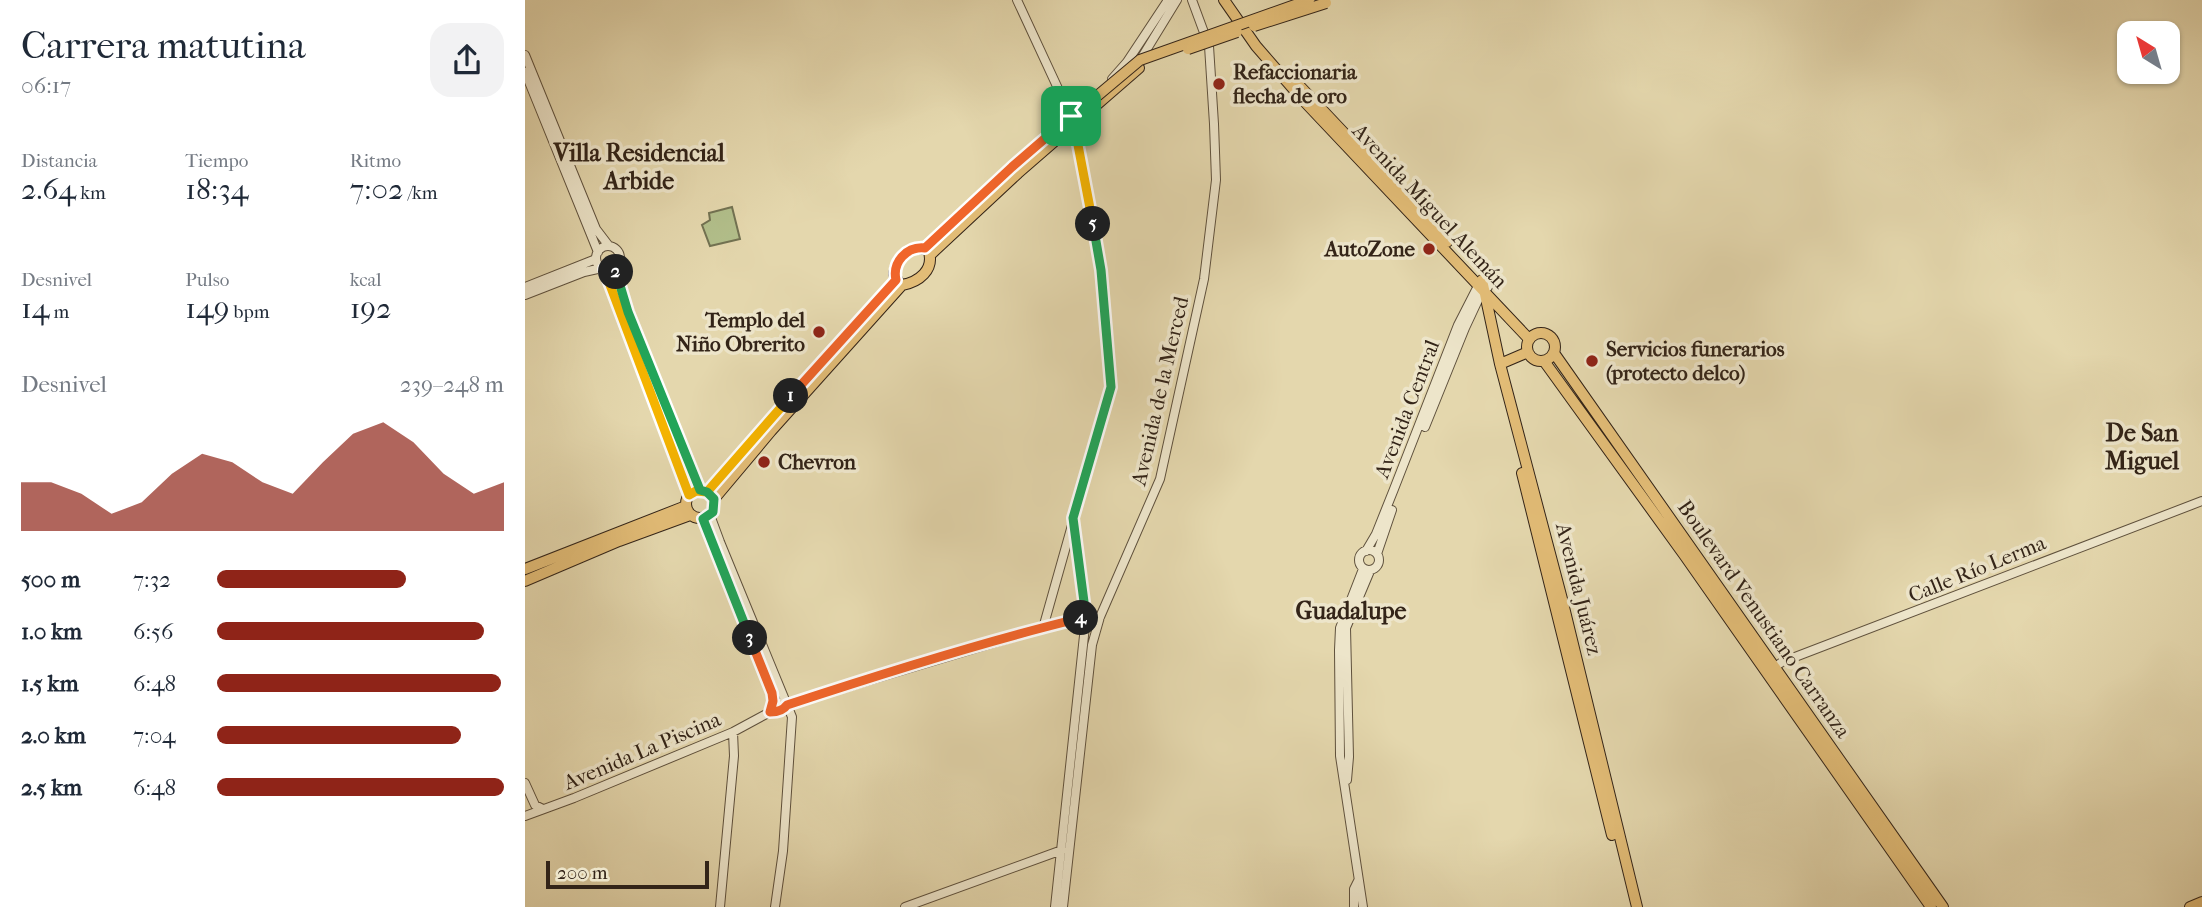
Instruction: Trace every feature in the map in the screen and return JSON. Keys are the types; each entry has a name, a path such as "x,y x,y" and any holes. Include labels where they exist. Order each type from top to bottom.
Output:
{"main road":[{"name":"Avenida Miguel Alemán","path":"1224,0 1262,53 1346,145 1531,337"},
{"name":"Avenida Miguel Alemán","path":"1229,0 1259,42 1482,288"},
{"path":"1073,120 1084,107 1139,60 1309,0"},
{"path":"928,252 1073,120 1135,70 1160,57 1331,1"},
{"path":"1328,116 1339,112"},
{"path":"899,282 894,270 903,255 916,248 928,252"},
{"path":"525,581 608,545 707,494 763,440 899,282 914,282 924,273 929,265 928,252"},
{"name":"Avenida Juárez","path":"1482,288 1637,907"},
{"name":"Avenida Juárez","path":"1482,288 1571,671 1632,907"},
{"path":"1541,333 1549,335 1555,342 1554,353 1544,361 1534,360 1527,345 1531,337 1541,333"},
{"path":"1500,364 1528,352"},
{"name":"Boulevard Venustiano Carranza","path":"1554,353 1931,907"},
{"name":"Boulevard Venustiano Carranza","path":"1544,361 1943,907"},
{"path":"689,505 696,518 706,517 715,508 707,494"},
{"path":"525,569 689,505"},
{"path":"2190,907 2202,902"}],"street":[{"path":"1017,0 1073,120 1101,270 1111,387 1042,628"},
{"path":"1073,120 1127,62 1168,0"},
{"path":"1135,70 1177,0"},
{"name":"Avenida de la Merced","path":"1063,907 1090,655 1100,617 1160,479 1204,279 1216,180 1214,124 1209,46 1192,0"},
{"path":"525,55 596,229 609,246 619,253 619,284 628,312 707,494"},
{"path":"525,72 603,269 689,505"},
{"path":"525,287 597,255 602,248 609,246"},
{"path":"525,295 584,272 617,267"},
{"name":"Avenida Central","path":"1366,551 1376,534 1458,325 1482,288"},
{"name":"Avenida Central","path":"1377,554 1445,373 1482,288"},
{"name":"Calle Río Lerma","path":"1770,670 1782,662 2202,501"},
{"path":"706,517 720,542 792,717 783,851 775,907"},
{"path":"706,517 772,693 770,712"},
{"path":"1055,907 1086,617 1073,518"},
{"path":"1366,551 1377,554 1379,562 1376,568 1366,570 1359,559 1360,555 1366,551"},
{"path":"1363,907 1340,756 1340,628 1366,570"},
{"name":"Avenida La Piscina","path":"525,816 539,807 593,791 733,732 770,712 777,704 787,705 1042,628 1086,617 1100,617"},
{"path":"720,907 734,747 733,732"},
{"path":"525,783 539,807 525,809"},
{"path":"905,907 1062,850"},
{"path":"1354,907 1354,889 1358,881"}],"green space":[{"path":"732,207 740,239 710,246 702,225 710,220 709,213"}],"place":[{"name":"Refaccionaria flecha de oro","path":"1219,84"},
{"name":"AutoZone","path":"1429,249"},
{"name":"Templo del Niño Obrerito","path":"819,332"},
{"name":"Servicios funerarios (protecto delco)","path":"1592,361"},
{"name":"Chevron","path":"764,462"}],"district":[{"name":"Villa Residencial Arbide","path":"639,167"},
{"name":"De San Miguel","path":"2142,447"},
{"name":"Guadalupe","path":"1351,611"}],"route":[{"path":"1071,116 925,248 916,248 903,255 894,270 896,280 707,492 696,491 689,495 604,269 617,267 628,312 688,463 700,490 707,492 714,499 713,512 703,519 772,693 773,704 770,712 832,690 1086,617 1073,518 1111,387 1101,270 1071,116"}]}
